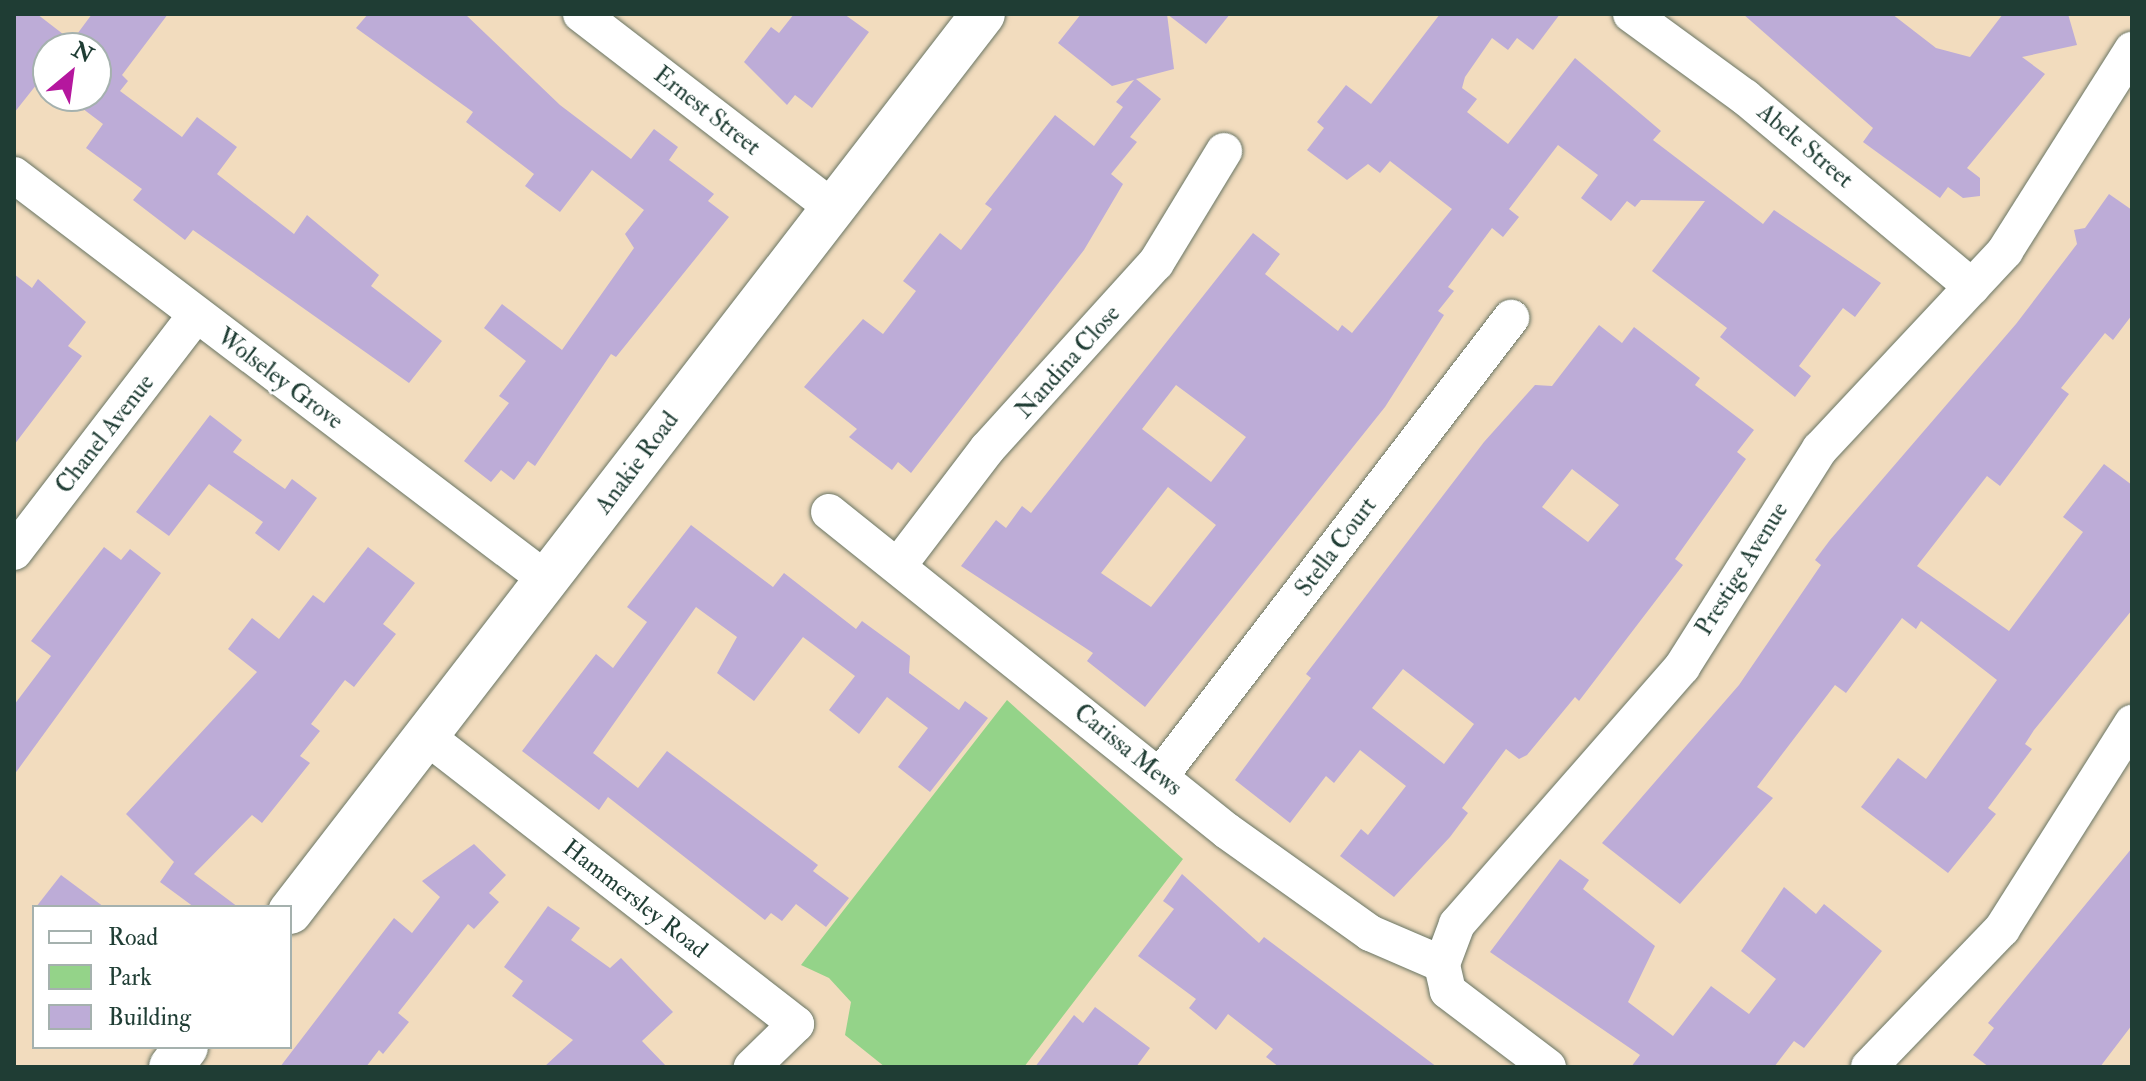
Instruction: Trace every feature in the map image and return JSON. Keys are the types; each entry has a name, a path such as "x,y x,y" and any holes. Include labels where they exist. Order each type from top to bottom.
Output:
{"main road":[{"name":"Anakie Road","path":"292,909 983,14"},
{"path":"171,1067 184,1049"}],"street":[{"name":"Ernest Street","path":"581,14 833,208"},
{"name":"Abele Street","path":"1631,14 1745,97 1972,287"},
{"name":"Prestige Avenue","path":"1442,964 1457,924 1514,852 1682,667 1820,449 2005,251 2132,50"},
{"name":"Nandina Close","path":"898,566 988,448 1156,263 1224,151"},
{"name":"Wolseley Grove","path":"14,175 547,580"},
{"name":"Chanel Avenue","path":"14,552 196,315"},
{"name":"Stella Court","path":"1161,775 1511,318"},
{"name":"Carissa Mews","path":"829,512 1161,775 1370,933 1442,964"},
{"path":"1869,1067 2002,929 2132,723"},
{"name":"Hammersley Road","path":"426,736 796,1024 752,1067"},
{"path":"1442,964 1448,991 1548,1067"}],"green space":[{"path":"1007,700 1183,859 1024,1067 885,1067 845,1035 851,1002 829,978 801,965"}],"building":[{"path":"14,14 37,14 60,32 32,32 32,90 14,113"},
{"path":"92,14 168,14 122,75 128,81 120,91 182,137 197,117 237,147 217,174 294,234 307,215 379,275 371,286 442,341 409,383 193,230 185,240 133,200 142,189 86,148 103,124 87,112 112,112 112,32 79,32"},
{"path":"368,14 465,14 560,105 631,159 654,129 678,147 669,160 714,194 708,201 729,217 616,357 611,354 535,466 528,461 514,480 501,470 491,482 464,461 509,403 499,396 526,361 484,328 502,304 562,350 634,248 625,234 644,210 592,170 560,212 525,186 534,174 466,122 473,112 356,28"},
{"path":"794,14 844,14 869,32 812,108 795,95 787,105 744,62 771,27 779,33"},
{"path":"1081,14 1167,14 1174,69 1136,79 1161,99 1130,137 1137,142 1111,174 1123,184 1084,250 911,473 898,462 892,470 849,437 857,429 804,387 863,319 883,334 916,291 903,281 940,233 961,250 992,209 985,204 1055,115 1094,146 1123,107 1116,102 1134,80 1112,86 1058,43"},
{"path":"1167,14 1230,14 1206,44"},
{"path":"1440,14 1560,14 1533,50 1517,38 1508,50 1492,38 1465,77 1462,88 1477,99 1467,112 1508,144 1575,58 1661,131 1653,140 1763,224 1774,210 1881,283 1855,317 1843,308 1799,366 1811,376 1795,397 1720,337 1727,328 1652,271 1705,201 1641,200 1635,207 1627,201 1611,221 1581,198 1598,175 1558,145 1509,209 1519,217 1503,237 1492,228 1448,287 1454,291 1438,311 1444,315 1385,407 1145,707 1087,661 1093,653 961,566 996,520 1006,528 1022,506 1031,513 1253,233 1280,254 1265,274 1338,331 1342,325 1352,333 1452,209 1390,161 1380,173 1368,164 1347,180 1307,150 1324,128 1317,122 1346,85 1371,104","holes":["1176,385 1246,437 1211,482 1142,429","1168,487 1216,525 1151,607 1101,573"]},
{"path":"1743,14 1892,14 1936,48 1970,57 2003,14 2068,14 2077,45 2022,57 2045,74 1967,168 1980,178 1980,196 1963,198 1948,187 1940,198 1863,142 1873,128"},
{"path":"2109,194 2132,210 2132,315 2113,340 2105,333 2061,388 2069,394 2000,486 1987,476 1917,566 2009,631 2083,532 2063,517 2104,464 2132,485 2132,610 2034,730 2025,744 2032,749 1988,808 1996,814 1948,873 1861,807 1898,758 1926,779 1997,680 1921,621 1916,629 1902,618 1846,693 1835,685 1757,787 1773,798 1680,904 1602,843 1739,685 1821,565 1815,560 1830,540 2016,324 2077,244 2074,230 2085,228"},
{"path":"14,274 32,288 38,279 86,322 68,346 82,356 14,445"},
{"path":"1599,325 1622,343 1634,327 1700,378 1695,385 1754,430 1737,452 1746,459 1675,559 1683,565 1579,701 1575,697 1527,755 1519,759 1506,749 1462,808 1468,813 1450,837 1394,897 1340,856 1361,829 1368,835 1406,786 1360,750 1334,783 1326,776 1290,823 1235,780 1311,678 1306,674 1484,442 1535,385 1552,386","holes":["1572,469 1619,505 1588,542 1542,507","1403,669 1474,724 1444,764 1372,708"]},
{"path":"210,415 242,440 233,452 285,489 292,479 317,498 279,551 255,533 263,522 209,484 169,536 136,512"},
{"path":"691,525 773,587 784,573 856,629 862,621 910,656 909,673 959,710 965,701 988,718 930,792 898,767 928,728 887,697 859,734 829,710 855,676 803,637 754,701 717,673 737,637 696,607 593,753 638,788 667,751 818,865 813,871 849,898 826,927 796,904 782,921 771,913 765,920 608,797 599,810 522,751 596,654 613,668 647,622 627,607"},
{"path":"104,547 121,560 130,549 161,573 14,775 14,705 51,656 31,641"},
{"path":"368,547 415,583 383,624 396,634 354,687 345,680 311,724 320,731 300,756 310,763 262,823 252,815 194,874 235,905 191,905 160,882 174,862 126,814 257,672 228,649 252,618 279,639 313,595 324,603"},
{"path":"474,844 506,875 489,893 499,902 474,929 468,924 398,1013 409,1022 383,1054 379,1050 366,1067 280,1067 394,918 412,933 440,897 422,881"},
{"path":"2132,848 2132,1025 2100,1067 1989,1067 1973,1055 1994,1028 1988,1023"},
{"path":"1560,859 1589,880 1583,889 1655,946 1628,1002 1673,1036 1711,986 1749,1014 1776,979 1741,951 1784,887 1816,914 1824,904 1882,951 1804,1048 1794,1041 1774,1067 1631,1067 1640,1055 1490,952"},
{"path":"1182,874 1259,943 1264,937 1437,1067 1279,1067 1266,1057 1273,1049 1228,1014 1216,1030 1189,1008 1196,999 1138,956 1174,909 1163,901"},
{"path":"61,875 101,905 38,905"},
{"path":"548,906 580,928 571,940 610,968 621,958 673,1012 642,1041 667,1067 544,1067 573,1040 512,996 523,981 504,967"},
{"path":"1095,1007 1150,1048 1136,1067 1035,1067 1074,1015 1083,1023"}]}
